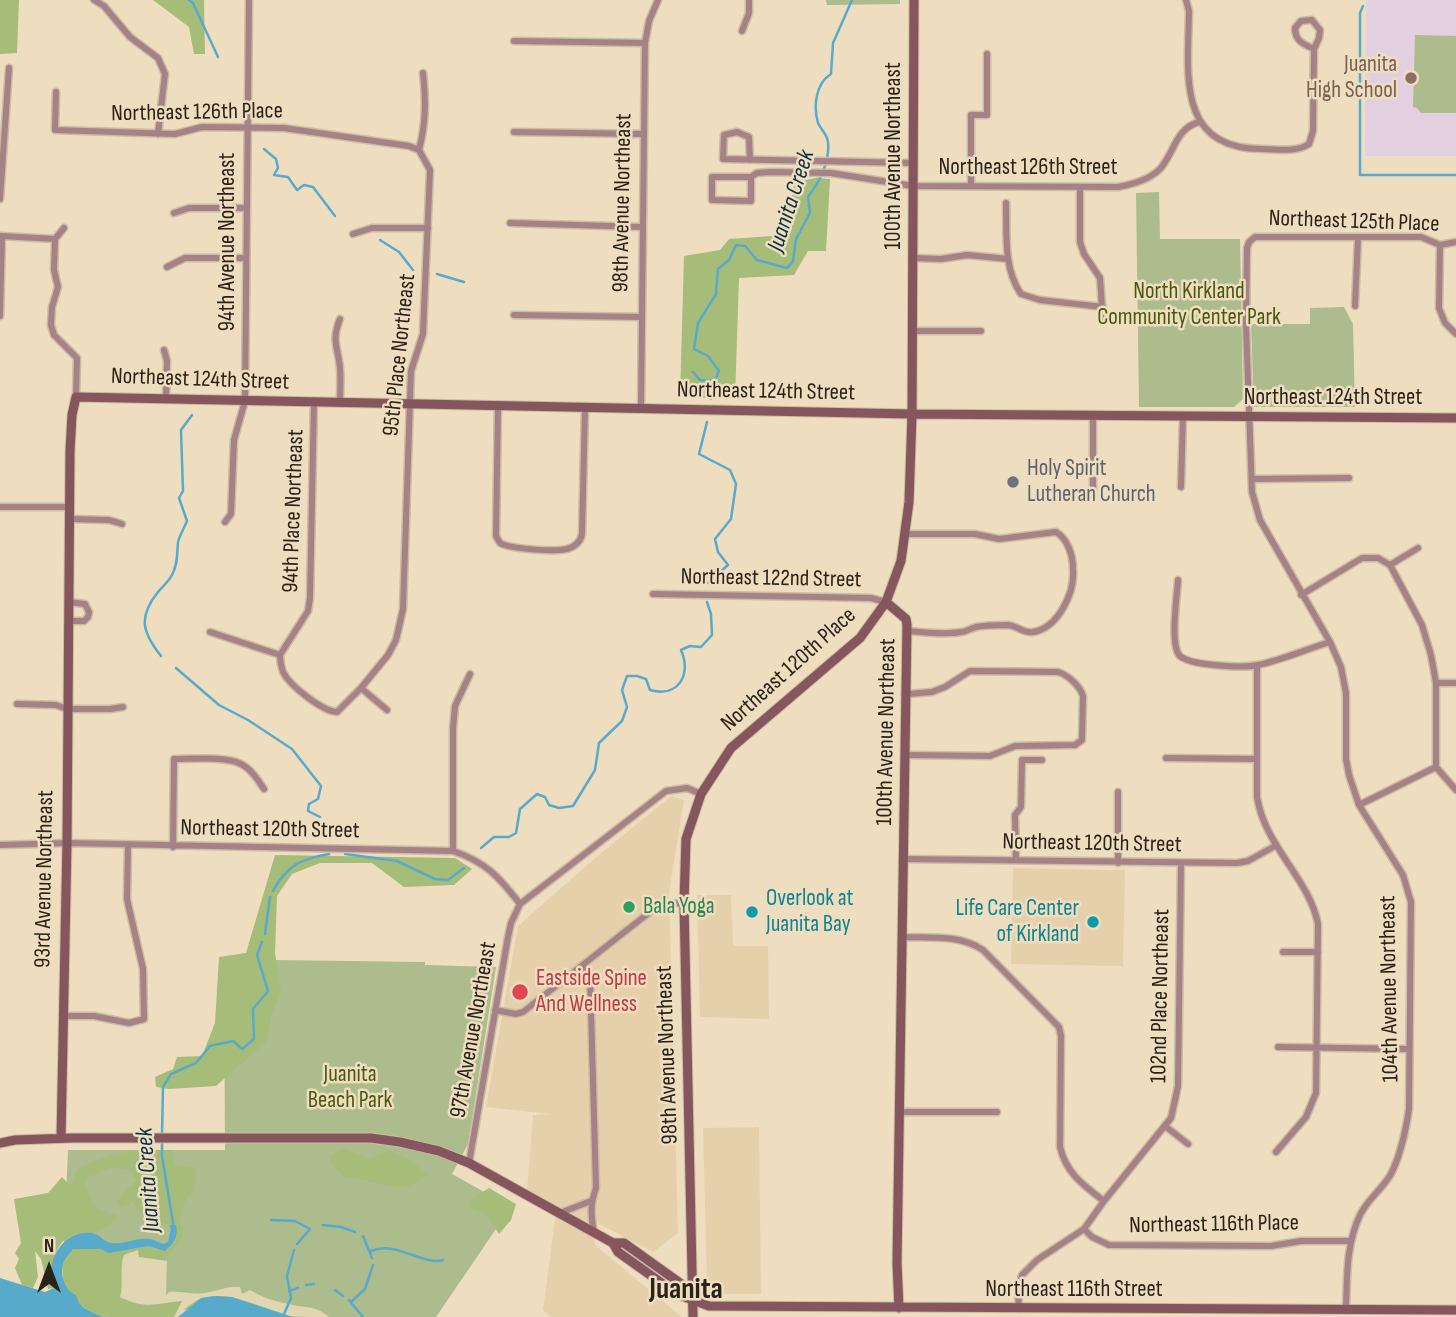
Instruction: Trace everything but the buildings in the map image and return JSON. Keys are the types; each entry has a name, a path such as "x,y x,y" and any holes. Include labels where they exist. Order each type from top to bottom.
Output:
{"street":[{"path":"94,0 104,6 130,37 158,58 163,67 165,74 158,134"},
{"name":"94th Avenue Northeast","path":"225,522 232,514 234,440 245,401 249,0"},
{"name":"98th Avenue Northeast","path":"641,408 645,43 649,21 658,0"},
{"path":"742,31 749,13 749,0"},
{"name":"100th Avenue Northeast","path":"899,1308 897,1263 907,631 906,619 886,602 901,561 909,502 912,414 914,0"},
{"path":"1186,0 1189,11 1190,87 1199,122 1221,143 1243,149 1298,149 1309,144 1312,139 1314,49 1320,30 1312,20 1301,21 1295,28 1295,35 1300,42 1314,49"},
{"path":"514,41 645,43"},
{"path":"971,186 971,115 987,115 987,54"},
{"path":"0,199 9,68"},
{"name":"95th Place Northeast","path":"280,654 283,673 288,679 323,709 337,712 343,709 388,654 400,627 411,371 423,334 428,228 430,170 419,150 425,128 423,73"},
{"name":"Northeast 126th Place","path":"56,92 55,130 175,134 202,127 247,127 309,131 409,146 419,150"},
{"name":"Northeast 126th Street","path":"751,177 751,201 712,200 712,177 751,177 757,173 769,172 831,173 913,186 1118,187 1144,180 1158,171 1180,133 1191,124 1199,122"},
{"path":"514,132 644,134"},
{"name":"Northeast 126th Street","path":"750,160 749,137 737,132 724,135 723,159 750,160 817,162 913,163"},
{"path":"1080,187 1080,242 1084,254 1101,278 1103,320"},
{"path":"1006,203 1008,259 1017,289 1026,297 1103,307"},
{"path":"174,213 189,208 246,208"},
{"path":"510,223 642,227"},
{"path":"0,316 1,236 55,239 64,228"},
{"path":"354,234 372,229 428,228"},
{"path":"1355,306 1358,237"},
{"name":"Northeast 125th Place","path":"1252,238 1422,237 1440,245 1456,242"},
{"name":"104th Avenue Northeast","path":"1252,238 1247,248 1246,290 1252,492 1260,520 1330,642 1345,680 1346,760 1349,775 1359,805 1403,875 1411,902 1409,1109 1392,1173 1369,1198 1350,1241 1346,1310"},
{"name":"93rd Avenue Northeast","path":"55,239 54,270 58,287 52,307 51,325 54,335 77,358 76,397 72,415 70,507 61,1138"},
{"path":"1440,245 1439,308 1445,323 1456,334"},
{"path":"913,258 941,259 967,255 1008,259"},
{"path":"167,267 185,258 245,258"},
{"path":"514,315 641,317"},
{"path":"340,319 335,333 335,349 340,367 340,402"},
{"path":"912,331 981,331"},
{"path":"164,350 167,361 166,399"},
{"name":"Northeast 124th Street","path":"76,397 912,414 1456,418"},
{"name":"94th Place Northeast","path":"280,654 308,611 310,598 314,402"},
{"path":"498,406 495,529 500,542 512,547 566,549 579,542 582,534 585,408"},
{"path":"1093,416 1093,495"},
{"path":"1181,487 1183,416"},
{"path":"1252,479 1349,478"},
{"path":"0,507 70,507"},
{"path":"70,519 109,520 122,524"},
{"path":"905,534 975,534 999,539 1056,533 1066,542 1074,578 1074,588 1063,609 1035,632 1009,625 975,627 960,633 907,631"},
{"path":"1390,565 1418,548"},
{"path":"1301,595 1362,558 1378,558 1390,565 1422,625 1436,683 1436,767 1456,790"},
{"path":"1178,580 1175,639 1178,654 1192,662 1256,666 1330,642"},
{"name":"Northeast 122nd Street","path":"653,594 871,598 886,602"},
{"path":"69,602 85,604 89,612 83,621 69,621"},
{"name":"Northeast 120th Place","path":"701,794 731,748 860,638 886,602"},
{"path":"210,632 280,654"},
{"path":"1256,666 1259,810 1275,846 1311,900 1318,924 1316,1093 1306,1117 1276,1152"},
{"path":"906,755 990,756 1015,746 1075,746 1082,740 1083,696 1065,674 1058,672 970,671 932,692 908,694"},
{"path":"453,851 455,706 470,674"},
{"path":"1436,683 1456,683"},
{"path":"361,688 387,710"},
{"path":"17,704 56,705 67,709 123,707"},
{"path":"1166,758 1256,760"},
{"path":"173,846 174,759 230,760 250,771 264,789"},
{"path":"1016,860 1015,815 1021,805 1022,760 1042,760"},
{"path":"1359,805 1436,767"},
{"path":"520,904 666,791 687,788 701,794"},
{"path":"1118,792 1118,863"},
{"name":"98th Avenue Northeast","path":"693,1317 684,903 686,839 701,794"},
{"name":"Northeast 120th Street","path":"0,845 66,843 453,851 474,858 498,876 520,904"},
{"path":"62,1016 94,1016 129,1023 144,1019 144,969 127,899 128,846"},
{"name":"Northeast 120th Street","path":"904,859 1181,864 1248,861 1275,846"},
{"name":"102nd Place Northeast","path":"1084,1229 1104,1200 1165,1126 1175,1107 1178,1086 1181,864"},
{"path":"495,1010 516,1014 523,1012 654,908 662,904 684,903"},
{"name":"97th Avenue Northeast","path":"468,1163 511,922 520,904"},
{"path":"902,937 972,943 983,950 1059,1027 1062,1158 1072,1175 1104,1200"},
{"path":"1283,952 1318,952"},
{"path":"583,965 590,974 594,1067 596,1188 591,1201 594,1233"},
{"path":"1278,1047 1409,1049"},
{"path":"900,1112 997,1112"},
{"path":"1165,1126 1188,1144"},
{"name":"Northeast 116th Street","path":"0,1143 61,1138 371,1138 423,1147 468,1163 613,1242 618,1252 677,1294 709,1306 1019,1309 1062,1313 1456,1310"},
{"path":"558,1214 591,1201"},
{"path":"1019,1309 1018,1291 1022,1275 1037,1260 1084,1229"},
{"name":"Northeast 116th Place","path":"1084,1229 1092,1237 1109,1245 1271,1247 1301,1241 1350,1241"},
{"path":"778,1307 784,1317"}],"shaded area":[{"name":"Juanita High School","path":"1366,0 1456,0 1456,156 1365,156"},
{"path":"671,796 684,800 669,893 678,1233 653,1252 594,1221 595,1245 682,1317 551,1317 543,1310 557,1205 527,1190 533,1115 550,1114 486,1107 518,926"},
{"path":"1013,868 1125,870 1123,966 1011,964"},
{"path":"697,895 731,895 733,946 768,946 769,1019 700,1017"},
{"path":"759,1127 761,1294 717,1294 710,1290 707,1282 703,1128"}],"green space":[{"path":"0,0 19,0 17,53 0,54"},
{"path":"153,0 204,0 205,54 194,54 189,27"},
{"path":"826,0 900,0 900,4 827,5"},
{"path":"1415,35 1456,36 1456,113 1421,113 1413,107"},
{"path":"816,178 830,179 826,251 808,251 794,275 739,278 735,399 680,397 684,256 720,250 729,239 787,235 794,182"},
{"name":"North Kirkland Community Center Park","path":"1159,192 1160,239 1240,239 1243,399 1234,407 1139,407 1136,193"},
{"name":"North Kirkland Community Center Park","path":"1344,307 1353,324 1355,407 1254,407 1251,324 1310,324 1310,308"},
{"path":"275,855 455,858 472,869 454,885 404,887 372,863 320,863 292,874 277,896 275,953 281,992 271,1016 266,1042 216,1086 169,1089 156,1087 155,1077 173,1069 177,1057 202,1056 215,1023 219,957 246,953"},
{"name":"Juanita Beach Park","path":"224,961 425,962 425,965 496,967 468,1144 452,1174 511,1207 436,1317 293,1317 232,1297 182,1311 178,1317 103,1317 89,1312 62,1288 68,1150 225,1150"},
{"path":"343,1149 370,1159 389,1151 411,1160 428,1175 401,1188 343,1176 331,1163 331,1155"},
{"path":"172,1150 175,1165 197,1169 193,1190 183,1205 178,1224 183,1226 183,1236 164,1261 139,1257 130,1252 124,1254 121,1262 132,1303 145,1306 183,1301 174,1317 101,1316 89,1312 64,1286 62,1265 73,1249 101,1249 109,1253 148,1246 156,1251 172,1245 176,1225 158,1223 151,1227 133,1202 122,1207 117,1203 137,1181 129,1169 109,1168 88,1175 85,1183 93,1206 117,1216 97,1231 73,1235 60,1244 53,1265 54,1288 48,1289 41,1259 35,1251 38,1277 33,1288 22,1285 15,1268 19,1259 15,1253 21,1243 14,1199 48,1193 62,1177 71,1186 77,1169 102,1158 133,1151"},
{"path":"489,1188 516,1204 511,1220 499,1234 485,1213 469,1208 471,1199"}],"sand":[{"path":"138,1250 139,1257 167,1261 166,1295 169,1292 200,1293 240,1287 242,1294 250,1290 276,1301 316,1309 329,1317 290,1316 246,1301 217,1296 203,1298 190,1305 178,1317 174,1317 182,1301 144,1305 120,1297 124,1255"}],"water":[{"path":"169,1225 176,1225 177,1233 173,1243 165,1251 148,1246 109,1253 101,1249 73,1249 66,1258 62,1273 66,1287 76,1295 83,1307 103,1317 0,1317 0,1278 45,1292 54,1288 54,1258 64,1242 72,1237 81,1233 92,1233 111,1243 144,1239 164,1244 168,1242 171,1229"},
{"path":"232,1297 293,1317 178,1317 201,1298"}],"waterway":[{"path":"189,0 193,3 218,57"},
{"name":"Juanita Creek","path":"711,399 710,381 716,378 719,371 708,356 694,349 698,323 716,294 718,269 729,260 736,245 745,246 757,260 787,268 793,261 796,239 810,213 808,197 826,164 827,139 818,123 817,96 822,83 831,74 833,43 852,0"},
{"path":"1363,6 1360,13 1360,175 1456,175"},
{"path":"264,149 276,159 278,168 274,175 288,177 297,190 304,185 313,187 335,216"},
{"path":"380,240 399,252 413,270"},
{"path":"437,274 464,282"},
{"path":"693,372 700,380 710,381"},
{"name":"Juanita Creek","path":"161,656 146,632 145,617 152,601 174,571 178,542 187,521 179,498 183,491 181,430 192,415"},
{"name":"Juanita Creek","path":"707,422 699,454 730,470 736,484 731,519 715,539 718,552 728,565 708,583"},
{"name":"Juanita Creek","path":"481,848 494,837 509,837 516,833 520,809 537,794 545,797 549,805 559,808 573,806 595,770 599,743 622,721 627,707 622,690 627,676 646,679 650,690 660,692 675,687 685,668 681,650 690,646 701,647 712,635 711,614 707,602"},
{"name":"Juanita Creek","path":"176,668 219,705 248,720 292,749 321,786 318,799 309,804 308,811 320,817"},
{"name":"Juanita Creek","path":"273,891 289,869 310,858 329,854"},
{"name":"Juanita Creek","path":"345,854 397,861 435,879 448,880 464,868"},
{"name":"Juanita Creek","path":"265,934 270,897"},
{"name":"Juanita Creek","path":"162,1135 163,1087 171,1074 196,1063 210,1046 233,1041 242,1049 254,1039 253,1009 268,991 257,955 262,942"},
{"name":"Juanita Creek","path":"162,1142 174,1229"},
{"path":"271,1220 295,1221 310,1229 297,1244"},
{"path":"323,1225 355,1232"},
{"path":"363,1236 372,1258"},
{"path":"371,1251 390,1249 427,1260 443,1260"},
{"path":"284,1314 291,1298 287,1276 294,1250"},
{"path":"351,1302 365,1289 373,1265"},
{"path":"306,1285 314,1284"},
{"path":"289,1291 298,1288"},
{"path":"335,1290 343,1296"},
{"path":"349,1300 363,1317"}],"place":[{"name":"Juanita High School","path":"1411,78"},
{"name":"Holy Spirit Lutheran Church","path":"1013,482"},
{"name":"Bala Yoga","path":"629,907"},
{"name":"Overlook at Juanita Bay","path":"752,912"},
{"name":"Life Care Center of Kirkland","path":"1093,922"},
{"name":"Eastside Spine And Wellness","path":"520,992"}],"district":[{"name":"Juanita","path":"686,1290"}]}
